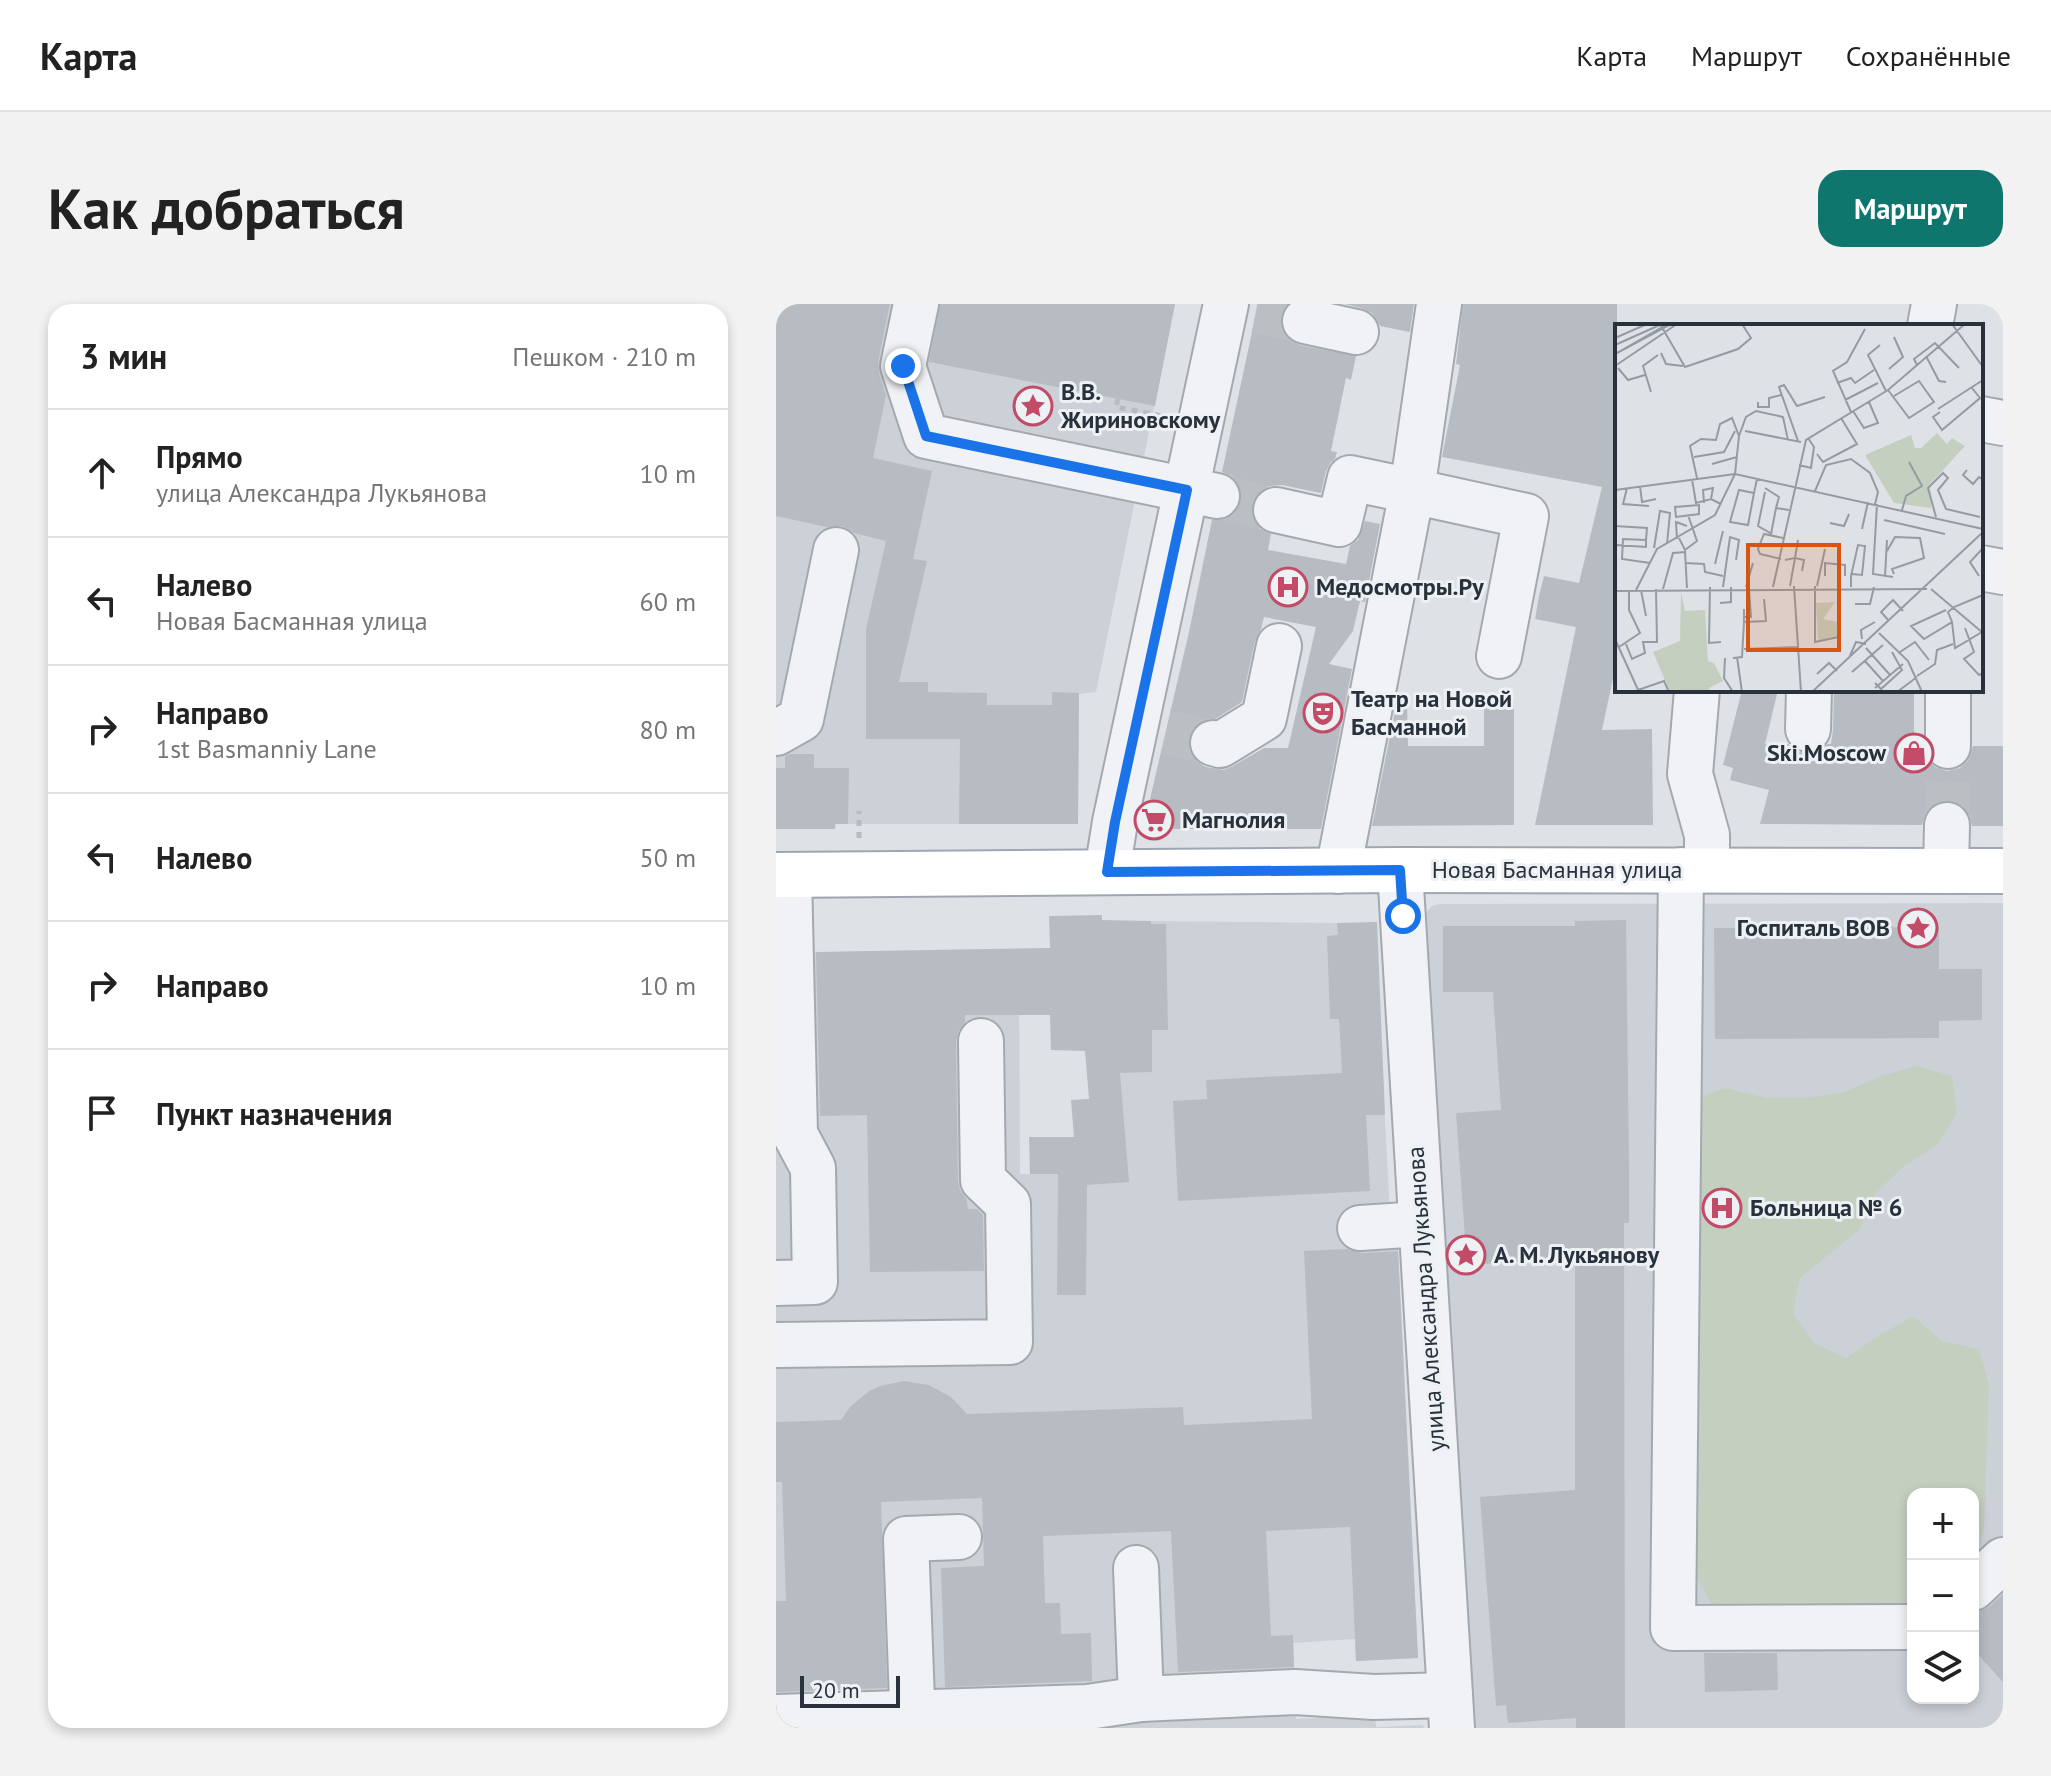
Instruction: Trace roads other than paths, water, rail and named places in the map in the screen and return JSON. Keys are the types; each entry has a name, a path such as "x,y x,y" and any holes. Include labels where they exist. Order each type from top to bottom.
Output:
{"main road":[{"name":"Новая Басманная улица","path":"782,875 1400,870 2003,871"}],"street":[{"path":"916,304 903,366 926,436 1202,493"},
{"path":"1338,871 1412,491 1439,304"},
{"path":"1930,324 1934,304"},
{"path":"1107,872 1115,822 1151,729 1202,493 1236,306"},
{"path":"1305,321 1356,332"},
{"path":"1983,419 2003,423"},
{"path":"1276,510 1339,524 1350,478 1526,516 1499,656"},
{"path":"776,733 801,719 836,550"},
{"path":"1983,568 2003,572"},
{"path":"1213,743 1220,745 1264,718 1279,646"},
{"path":"1697,692 1690,774 1707,835 1694,870 1673,1628 1907,1627"},
{"path":"1948,692 1948,746"},
{"path":"1946,871 1947,825"},
{"name":"улица Александра Лукьянова","path":"1400,870 1451,1711"},
{"path":"776,1283 815,1282 813,1168 795,1134 782,875"},
{"path":"776,1345 1010,1342 1008,1204 983,1180 981,1041"},
{"path":"1360,1228 1421,1224"},
{"path":"913,1720 906,1539 959,1537"},
{"path":"1979,1582 2003,1560"},
{"path":"1136,1568 1141,1699"},
{"path":"776,1717 913,1720 1088,1707 1141,1699 1295,1692 1374,1697 1451,1711"}],"tunnel":[{"path":"1256,311 1305,321"},
{"path":"1217,496 1276,510"},
{"path":"1166,732 1213,743"},
{"path":"1947,825 1948,746"}],"place":[{"name":"В.В. Жириновскому","path":"1033,406"},
{"name":"Медосмотры.Ру","path":"1288,587"},
{"name":"Театр на Новой Басманной","path":"1323,713"},
{"name":"Ski.Moscow","path":"1914,753"},
{"name":"Магнолия","path":"1154,820"},
{"name":"Госпиталь ВОВ","path":"1918,928"},
{"name":"Больница № 6","path":"1722,1208"},
{"name":"А. М. Лукьянову","path":"1466,1255"}]}
